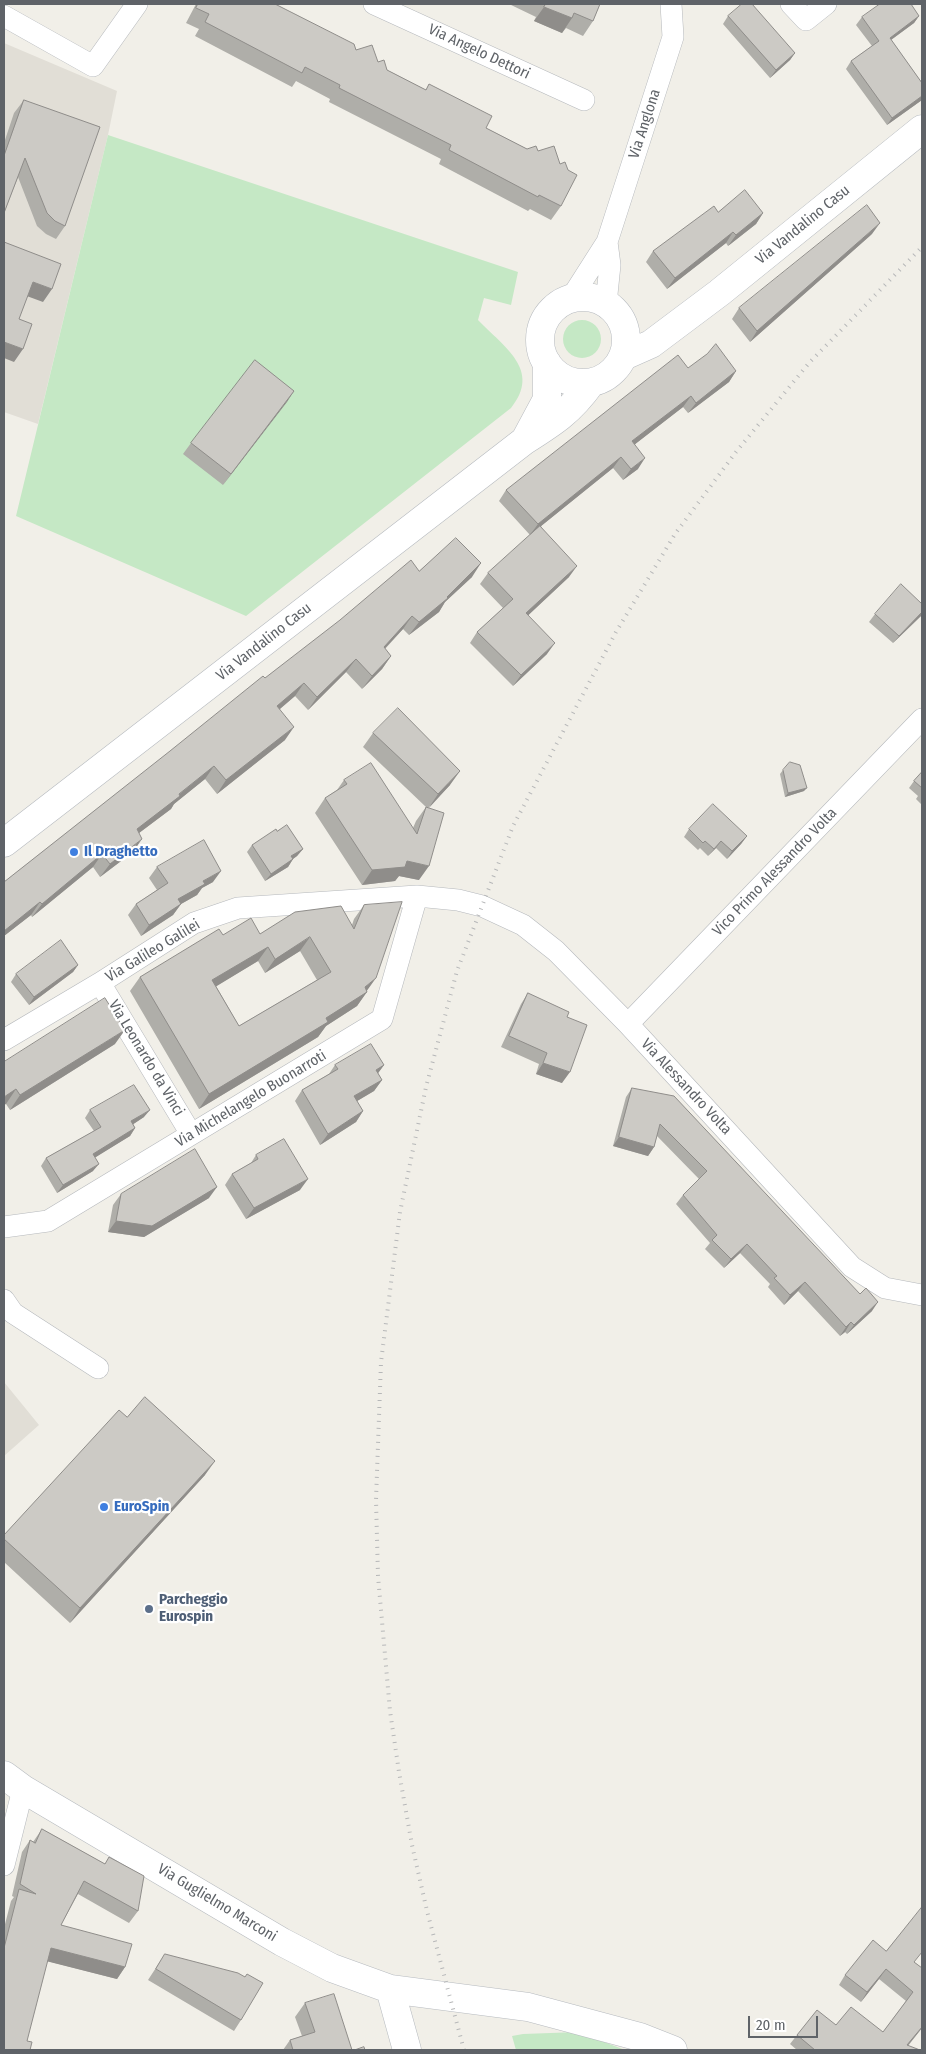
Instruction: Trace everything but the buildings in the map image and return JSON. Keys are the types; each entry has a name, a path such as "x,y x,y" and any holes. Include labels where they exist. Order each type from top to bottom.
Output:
{"main road":[{"name":"Via Vandalino Casu","path":"624,356 651,344 726,287 922,129"},
{"path":"579,297 593,298 614,313 627,341 624,356 616,368 605,378 591,383 576,383 562,378 551,370 540,345 545,319 554,308 579,297"},
{"path":"614,313 682,319"},
{"name":"Via Vandalino Casu","path":"524,441 547,399 547,363"},
{"name":"Via Vandalino Casu","path":"4,843 524,441 562,417 576,403 591,383"},
{"name":"Via Guglielmo Marconi","path":"13,1782 282,1942 332,1968 390,1989 528,2007 640,2038 673,2050"},
{"path":"390,1989 407,2050"}],"street":[{"path":"4,16 93,66 137,4"},
{"name":"Via Angelo Dettori","path":"374,4 584,100"},
{"name":"Via Anglona","path":"570,300 607,242 673,37 671,4"},
{"path":"791,4 806,20 826,4"},
{"name":"Via Anglona","path":"607,242 614,313"},
{"name":"Vico Primo Alessandro Volta","path":"628,1024 922,719"},
{"name":"Via Alessandro Volta","path":"427,897 458,900 482,906 523,925 556,951 628,1024 852,1267 885,1288 922,1295"},
{"name":"Via Galileo Galilei","path":"4,1040 100,983 194,923 238,908 427,897"},
{"name":"Via Michelangelo Buonarroti","path":"4,1227 48,1221 382,1019 427,897"},
{"name":"Via Leonardo da Vinci","path":"100,983 192,1134"},
{"path":"4,1300 13,1313 98,1368"},
{"path":"4,1865 13,1782"}],"shaded area":[{"path":"4,43 117,91 38,424 4,412"},
{"path":"4,1382 39,1425 4,1456"}],"green space":[{"path":"108,135 518,272 511,305 484,298 478,320 508,350 516,360 521,371 523,382 520,394 511,408 246,616 16,516"},
{"path":"582,320 596,325 601,339 596,353 582,358 568,353 563,339 568,325"},
{"path":"578,2032 625,2050 516,2050 512,2036 523,2034"}],"railway":[{"path":"464,2050 427,1911 412,1845 390,1711 378,1576 376,1500 381,1362 400,1212 426,1087 457,971 513,826 616,632 675,534 736,452 809,363 922,247"}],"place":[{"name":"Il Draghetto","path":"74,852"},
{"name":"EuroSpin","path":"104,1507"},
{"name":"Parcheggio Eurospin","path":"149,1609"}]}
